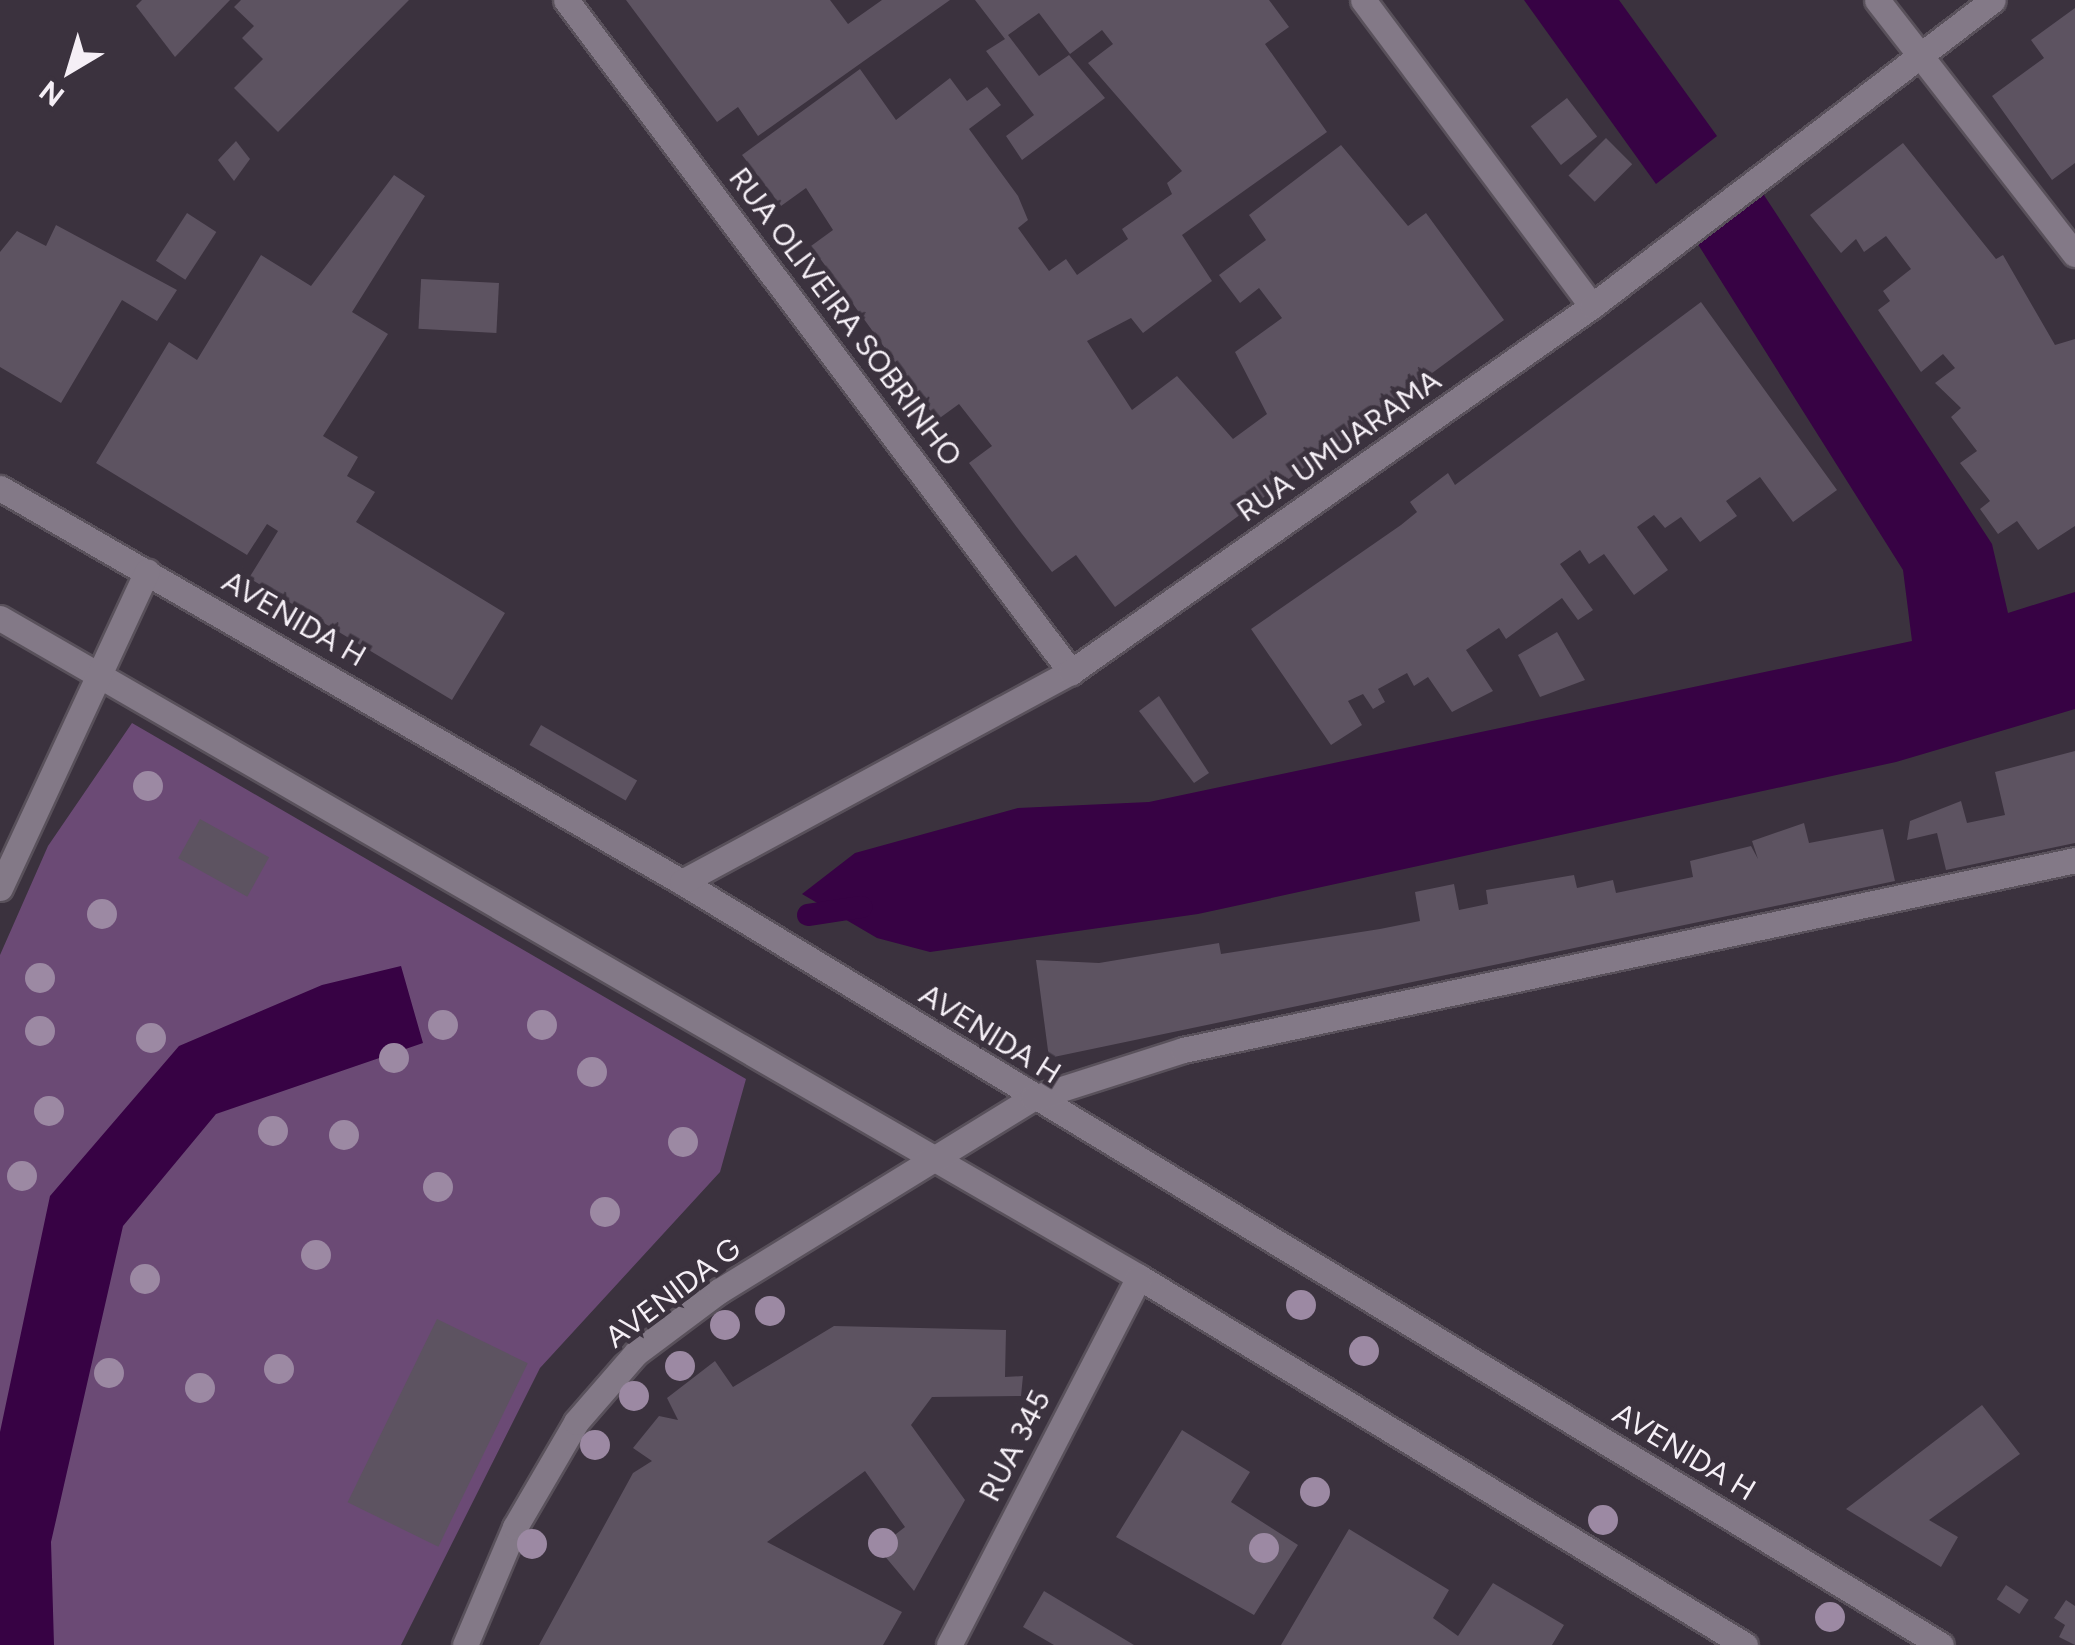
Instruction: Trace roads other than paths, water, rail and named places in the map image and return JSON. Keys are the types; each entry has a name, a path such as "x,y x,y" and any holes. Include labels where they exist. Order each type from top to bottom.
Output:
{"street":[{"name":"RUA OLIVEIRA SOBRINHO","path":"566,0 1072,672"},
{"path":"1363,0 1592,306"},
{"path":"1878,0 2075,254"},
{"name":"RUA UMUARAMA","path":"682,882 1072,672 1592,306 1993,0"},
{"name":"AVENIDA H","path":"0,488 682,882 1941,1645"},
{"path":"0,888 93,674 147,572"},
{"path":"0,618 1140,1277 1745,1645"},
{"path":"1033,1098 1183,1050 2075,860"},
{"name":"AVENIDA G","path":"465,1645 515,1527 567,1437 636,1353 719,1291 942,1162 1033,1098"},
{"name":"RUA 345","path":"949,1645 1140,1277"}],"waterway":[{"path":"808,915 861,907"}]}
